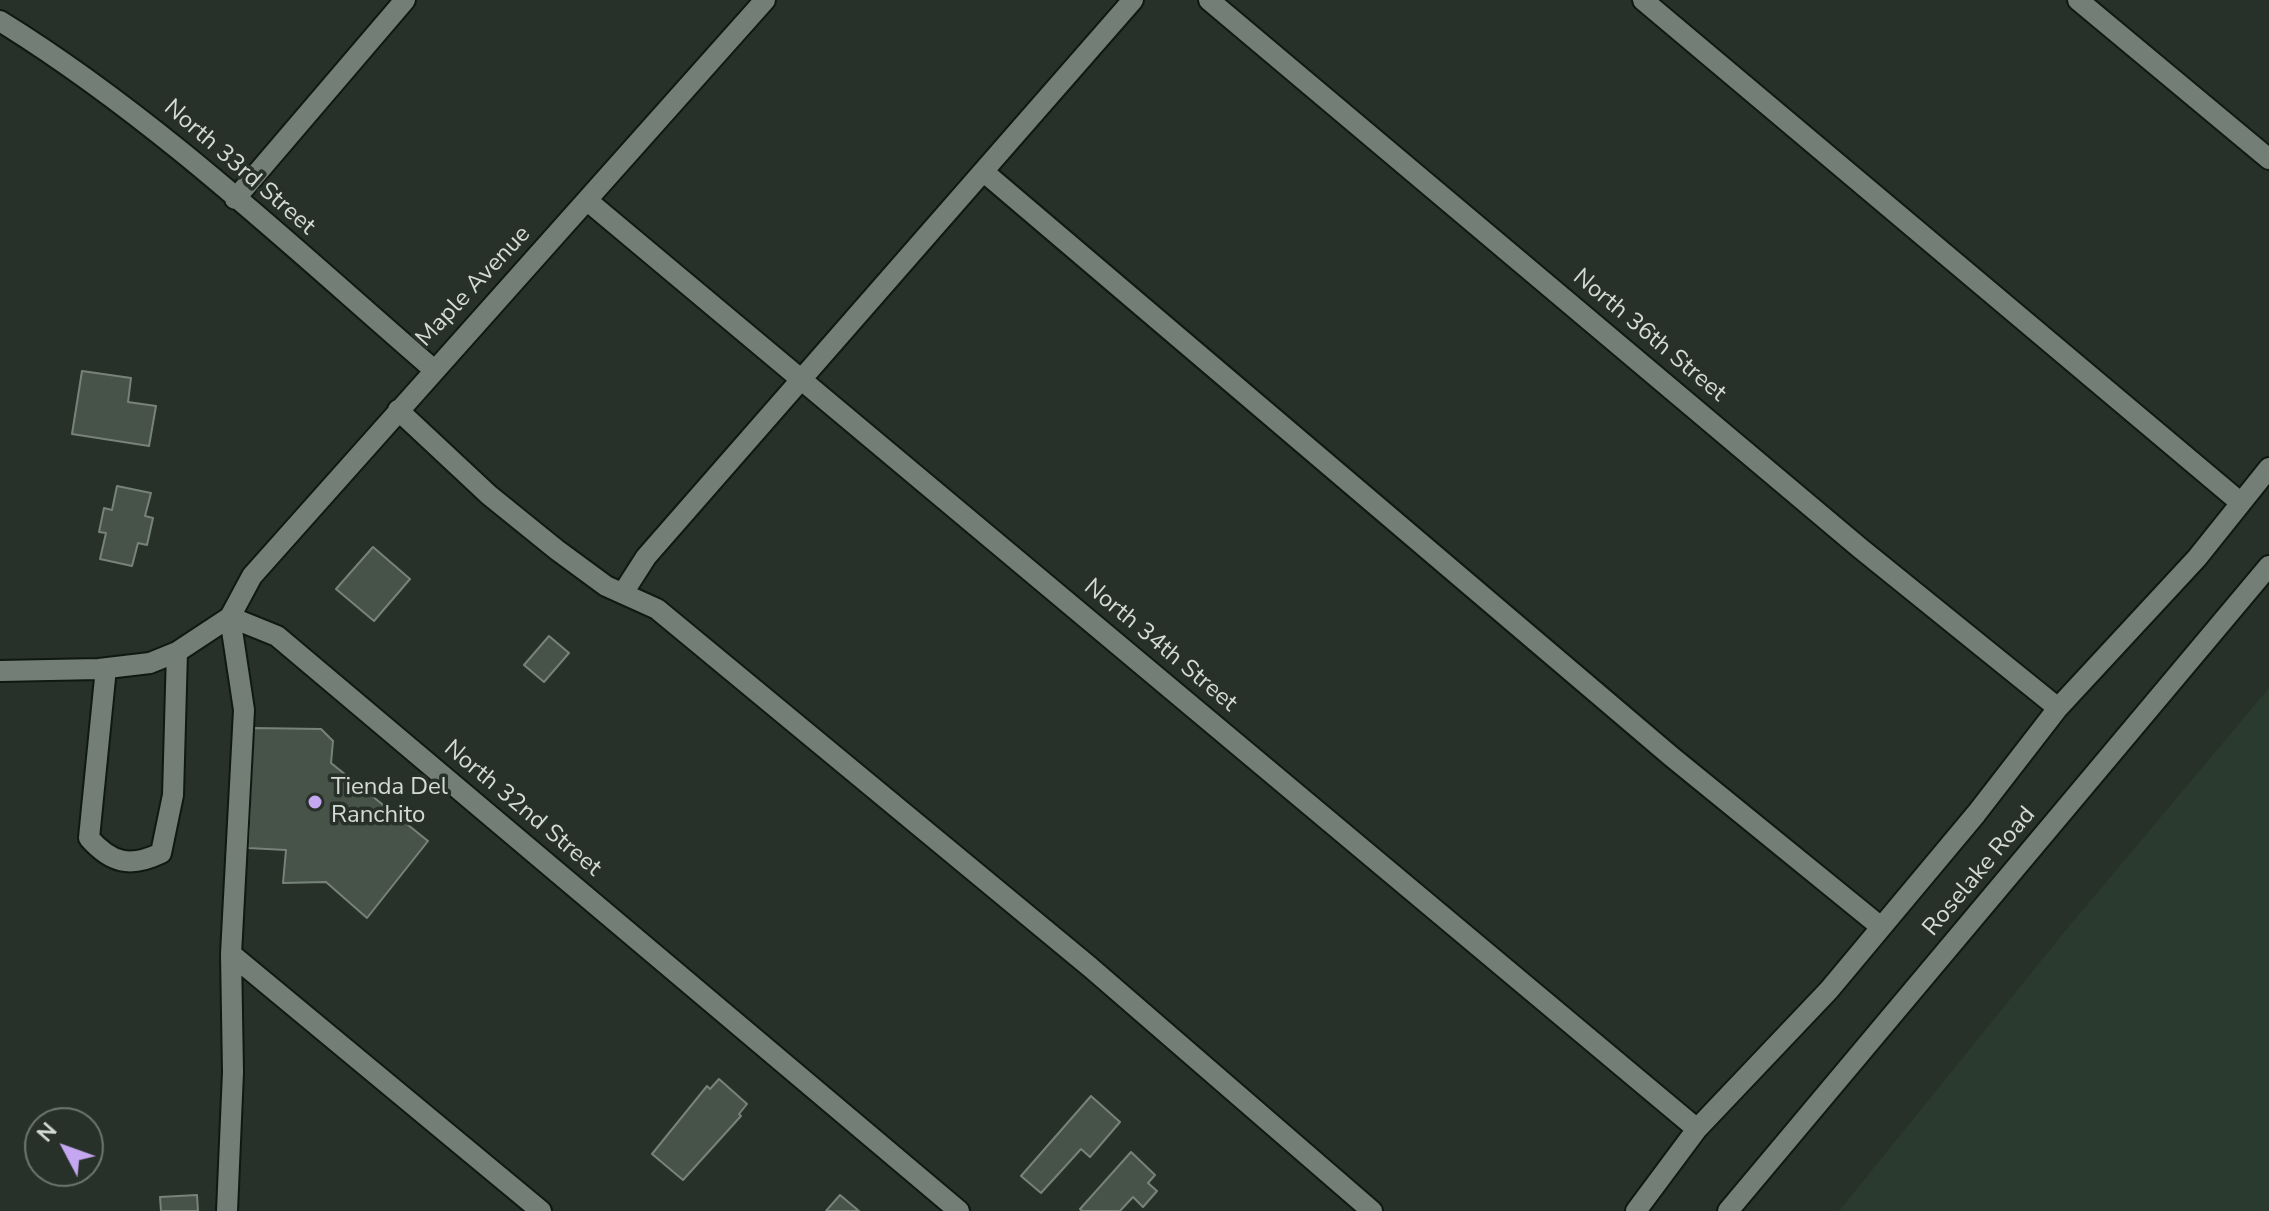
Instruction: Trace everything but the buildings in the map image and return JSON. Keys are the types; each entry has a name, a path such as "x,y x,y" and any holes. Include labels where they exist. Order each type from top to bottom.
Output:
{"street":[{"path":"235,199 405,0"},
{"name":"Maple Avenue","path":"230,617 252,576 433,369 589,202 765,0"},
{"path":"623,593 646,557 1133,0"},
{"name":"North 36th Street","path":"1209,0 1860,548 2058,708"},
{"path":"1643,0 2241,503"},
{"path":"2078,0 2269,159"},
{"name":"North 33rd Street","path":"0,21 71,65 235,199 433,369"},
{"path":"984,172 1672,757 1881,927"},
{"name":"North 34th Street","path":"589,202 1697,1129"},
{"path":"398,410 489,495 606,586 657,609 971,868 1372,1211"},
{"path":"1636,1211 1697,1129 1829,990 1976,814 2058,708 2197,558 2269,468"},
{"name":"Roselake Road","path":"1728,1211 2269,566"},
{"path":"0,671 106,668 150,663 177,652 230,617 244,710 231,954 233,1072 227,1211"},
{"name":"North 32nd Street","path":"230,617 277,636 959,1211"},
{"path":"106,668 89,838 105,856 121,862 144,861 161,853 173,795 177,652"},
{"path":"231,954 541,1211"}],"shaded area":[{"path":"2269,688 2269,1211 1839,1211 2066,930"}],"place":[{"name":"Tienda Del Ranchito","path":"315,802"}]}
